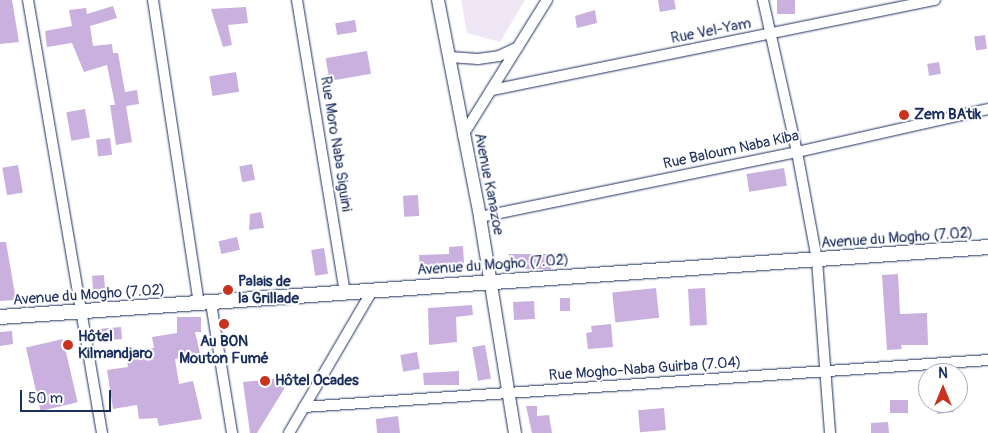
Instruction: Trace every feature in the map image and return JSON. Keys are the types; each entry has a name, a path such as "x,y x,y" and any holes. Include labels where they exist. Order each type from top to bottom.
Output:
{"main road":[{"name":"Avenue du Mogho (7.02)","path":"0,317 205,304 490,280 817,260 988,247"}],"street":[{"path":"28,0 79,312 102,433"},
{"path":"153,0 205,304 232,433"},
{"name":"Rue Moro Naba Siguini","path":"297,0 345,293"},
{"name":"Avenue Kanazoe","path":"438,0 480,217 515,433"},
{"path":"463,135 547,0"},
{"path":"763,0 797,152 817,260 830,433"},
{"name":"Rue Vel-Yam","path":"492,90 935,0"},
{"path":"450,56 478,59 498,56 518,47"},
{"name":"Rue Baloum Naba Kiba","path":"480,217 797,152 988,109"},
{"path":"289,433 372,291"},
{"name":"Rue Mogho-Naba Guirba (7.04)","path":"304,407 988,360"}],"shaded area":[{"path":"461,0 525,0 500,42 467,33"}],"building":[{"path":"0,0 12,0 19,42 0,44"},
{"path":"658,0 674,0 676,9 660,12"},
{"path":"777,0 795,0 795,14 777,14"},
{"path":"113,6 117,18 90,26 93,46 112,44 113,53 118,53 125,92 137,90 139,104 126,106 132,142 116,145 110,105 115,105 107,65 84,72 72,43 47,47 45,31 72,26 69,10 86,8 87,14"},
{"path":"246,7 248,23 228,25 232,45 223,47 211,9"},
{"path":"595,10 597,23 577,28 575,16"},
{"path":"355,20 357,32 337,35 335,23"},
{"path":"985,35 987,49 976,50 974,37"},
{"path":"367,51 371,74 330,81 326,58"},
{"path":"939,62 941,74 929,76 927,64"},
{"path":"236,72 239,92 212,96 209,76"},
{"path":"85,109 90,138 71,141 66,112"},
{"path":"110,138 112,155 98,157 96,140"},
{"path":"252,164 255,180 242,182 239,166"},
{"path":"18,165 23,193 7,195 2,168"},
{"path":"784,168 787,186 749,192 746,174"},
{"path":"418,195 419,216 404,217 403,196"},
{"path":"261,212 264,228 249,230 250,214"},
{"path":"237,237 240,250 221,254 218,241"},
{"path":"0,242 6,242 16,300 0,301"},
{"path":"463,246 464,264 420,267 419,255 449,254 449,247"},
{"path":"324,248 328,274 315,276 311,250"},
{"path":"509,254 551,254 551,269 509,269"},
{"path":"898,274 900,314 927,313 928,345 901,345 902,349 887,350 882,275"},
{"path":"104,275 105,289 93,290 92,276"},
{"path":"656,288 659,318 615,322 612,293"},
{"path":"705,288 707,325 690,326 688,289"},
{"path":"560,298 570,298 570,311 560,311"},
{"path":"534,301 535,319 514,320 513,302"},
{"path":"472,305 473,315 456,317 457,342 429,345 428,308"},
{"path":"177,317 201,317 201,332 195,332 200,353 175,359 179,384 193,381 202,419 159,426 157,418 139,419 137,405 113,409 107,370 128,367 126,352 154,348 152,337 177,333"},
{"path":"611,324 613,347 588,349 586,333 592,332 591,326"},
{"path":"121,327 122,339 99,341 98,329"},
{"path":"12,331 13,344 0,346 0,332"},
{"path":"63,339 78,402 41,411 26,348"},
{"path":"485,345 491,378 478,381 472,347"},
{"path":"417,352 420,369 403,372 400,355"},
{"path":"459,371 459,385 424,385 423,373"},
{"path":"284,378 284,389 257,433 250,433 243,382"},
{"path":"890,400 908,400 908,413 890,413"},
{"path":"526,406 537,406 537,416 549,415 552,433 532,433"},
{"path":"664,408 666,430 640,432 638,410"},
{"path":"398,416 400,433 377,433 376,419"},
{"path":"888,422 889,433 871,433 871,423"}],"place":[{"name":"Zem BAtik","path":"904,115"},
{"name":"Palais de la Grillade","path":"228,290"},
{"name":"Au BON Mouton Fumé","path":"224,324"},
{"name":"Hôtel Kilmandjaro","path":"68,345"},
{"name":"Hôtel Ocades","path":"265,381"}]}
